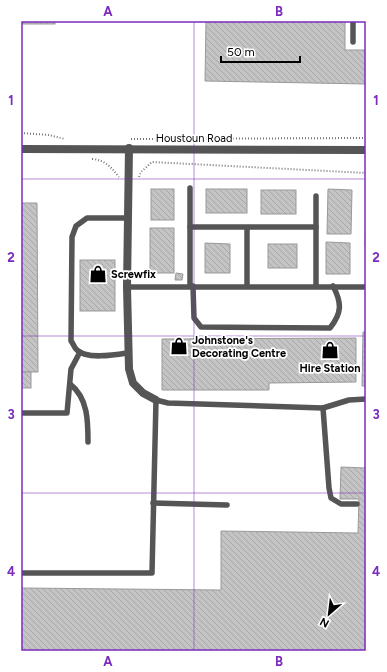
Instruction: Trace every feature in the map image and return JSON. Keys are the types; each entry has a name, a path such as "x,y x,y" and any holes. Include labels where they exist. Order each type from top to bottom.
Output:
{"street":[{"name":"Houstoun Road","path":"21,149 129,148 366,150"},
{"path":"129,148 127,353 129,369 133,382 143,393 156,400"}],"lane":[{"path":"353,21 353,42"},
{"path":"190,188 191,286 194,318 200,327 330,328 338,318 339,298 333,286"},
{"path":"316,196 316,286"},
{"path":"127,353 112,356 86,355 76,350 72,341 72,237 76,226 87,218 128,218"},
{"path":"190,227 316,227"},
{"path":"247,228 247,286"},
{"path":"127,286 366,287"},
{"path":"21,413 67,413 71,370 80,352"},
{"path":"70,384 76,388 83,400 87,413 88,442"},
{"path":"21,574 152,573 156,400 168,403 323,408 349,400 366,399"},
{"path":"323,408 329,488 332,498 341,504 357,504"},
{"path":"153,503 227,504"}],"path":[{"path":"21,133 49,135 63,139 71,139"},
{"path":"127,139 366,138"},
{"path":"87,159 100,160 110,166 120,178 129,180 137,180 141,172 152,162 366,173"}],"building":[{"path":"21,21 55,21 55,24 21,24"},
{"path":"206,21 345,21 345,50 366,50 366,84 205,81"},
{"path":"151,189 174,189 174,220 151,220"},
{"path":"206,189 247,189 247,213 206,213"},
{"path":"328,189 352,190 351,234 327,234"},
{"path":"261,190 296,190 296,214 261,214"},
{"path":"21,203 37,203 38,372 21,372"},
{"path":"366,208 366,246 365,246"},
{"path":"150,228 174,228 174,273 150,273"},
{"path":"326,242 350,243 350,274 326,274"},
{"path":"205,243 230,244 230,273 205,273"},
{"path":"268,244 297,244 297,268 268,268"},
{"path":"80,260 115,260 115,311 80,311"},
{"path":"176,273 183,274 182,280 175,280"},
{"path":"363,332 366,332 366,386 362,386"},
{"path":"356,338 356,382 269,383 269,390 162,390 162,339"},
{"path":"21,372 31,372 31,388 21,388"},
{"path":"341,467 366,468 366,651 21,651 21,588 221,590 221,531 358,533 359,499 340,499"}],"place":[{"name":"Screwfix","path":"98,274"},
{"name":"Johnstone's Decorating Centre","path":"179,346"},
{"name":"Hire Station","path":"330,350"}]}
